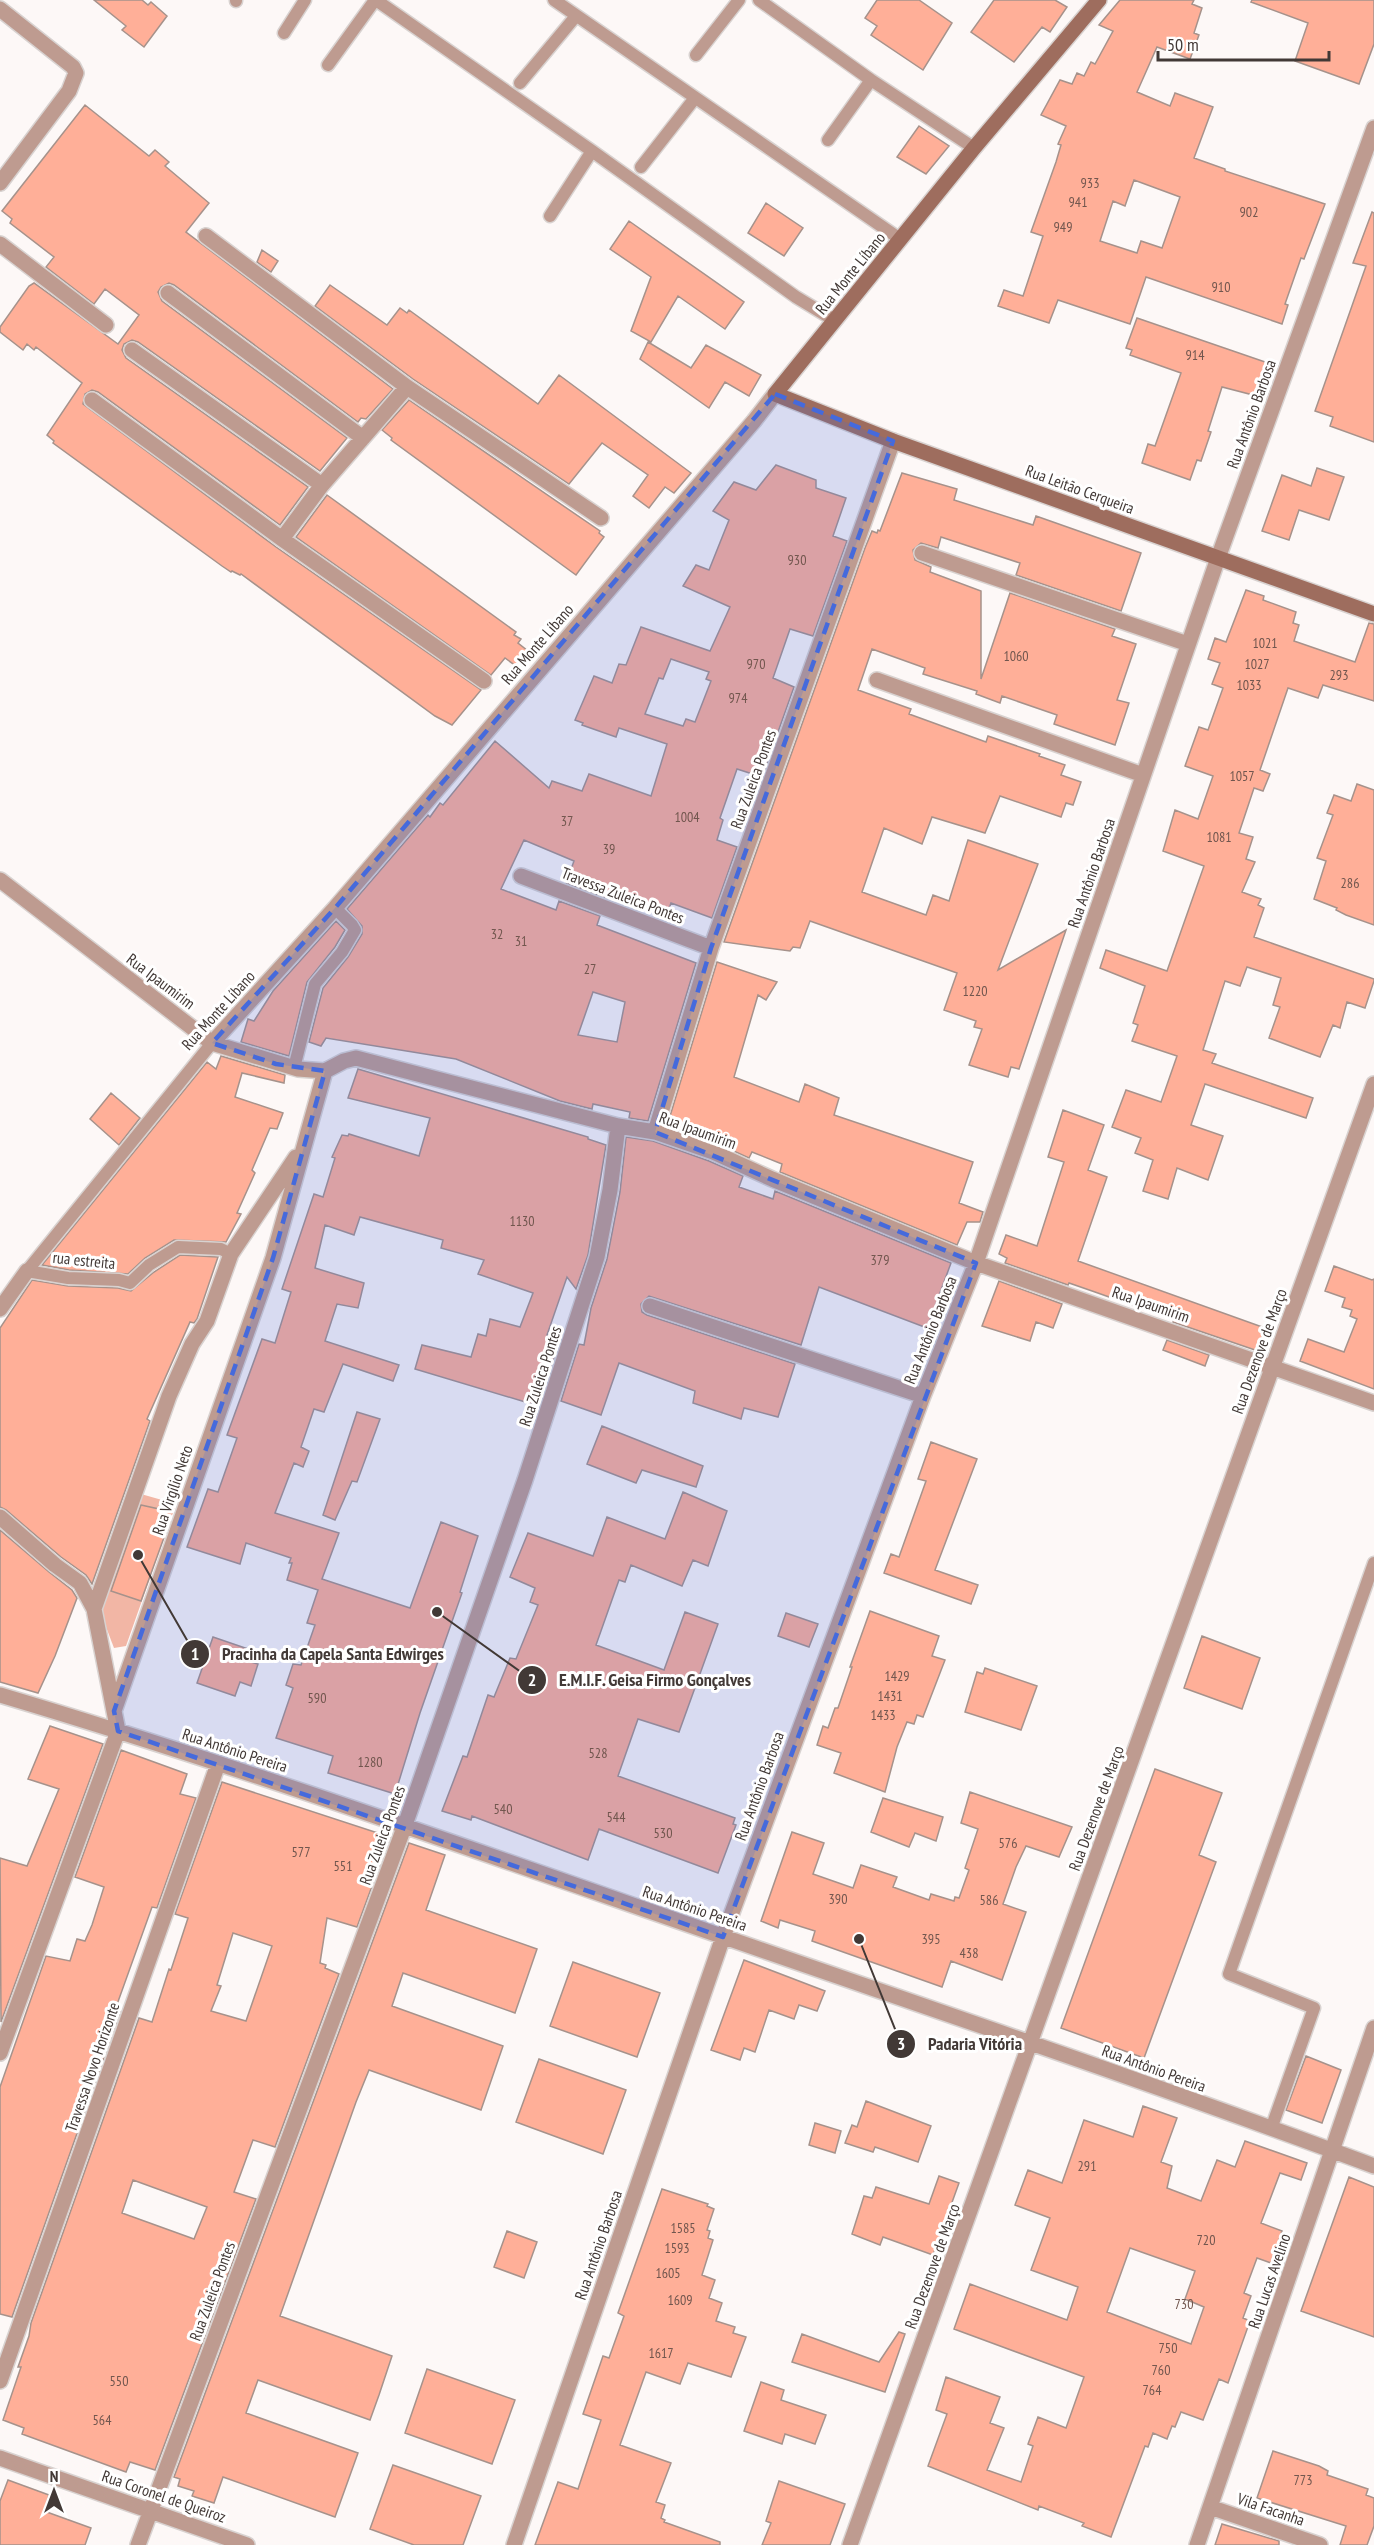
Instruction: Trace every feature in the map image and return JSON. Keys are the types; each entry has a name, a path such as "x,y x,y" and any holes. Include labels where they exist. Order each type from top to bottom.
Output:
{"street":[{"name":"Rua Monte Líbano","path":"213,1043 335,908 754,421 974,148 1099,0"},
{"path":"0,9 73,67 76,74 74,82 0,183"},
{"name":"Rua Antônio Barbosa","path":"514,2545 723,1937 923,1396 976,1263 1218,558 1374,128"},
{"path":"206,236 407,387 601,519"},
{"path":"0,244 106,325"},
{"path":"168,292 363,438"},
{"path":"132,350 322,485"},
{"path":"282,539 322,485 407,387"},
{"name":"Rua Leitão Cerqueira","path":"775,394 893,441 1374,614"},
{"path":"92,400 282,539 484,681"},
{"name":"Rua Zuleica Pontes","path":"655,1132 711,948 893,441"},
{"path":"921,554 1188,644"},
{"path":"876,680 1143,775"},
{"name":"Travessa Zuleica Pontes","path":"521,876 711,948"},
{"name":"Rua Ipaumirim","path":"0,880 213,1043 294,1068 325,1071 344,1061 356,1058 618,1126 655,1132 713,1152 772,1179 976,1263 1374,1403"},
{"name":"Rua Virgílio Neto","path":"114,1711 273,1258 325,1071"},
{"name":"Rua Dezenove de Março","path":"850,2545 1374,1084"},
{"name":"Rua Zuleica Pontes","path":"138,2545 405,1826 529,1468 597,1257 610,1190 618,1126"},
{"path":"94,1609 169,1396 192,1344 207,1321 231,1254 302,1147"},
{"name":"Rua Monte Líbano","path":"0,1309 27,1271"},
{"path":"650,1306 923,1396"},
{"path":"0,1517 55,1565 80,1583 94,1609 118,1731 0,2053"},
{"name":"Rua Antônio Pereira","path":"0,1695 118,1731 405,1826 1031,2043 1374,2166"},
{"name":"Travessa Novo Horizonte","path":"0,2382 218,1764"},
{"name":"Rua Lucas Avelino","path":"1197,2545 1374,2028"},
{"name":"Rua Coronel de Queiroz","path":"0,2458 248,2545"},
{"name":"Vila Facanha","path":"1210,2507 1320,2545"}],"lane":[{"path":"284,33 305,0"},
{"path":"328,65 375,0 796,297 834,320"},
{"path":"554,0 900,239"},
{"path":"696,55 739,0"},
{"path":"759,0 871,80 974,148"},
{"path":"520,83 576,16"},
{"path":"828,140 871,80"},
{"path":"641,167 695,98"},
{"path":"550,216 592,151"},
{"path":"294,1068 315,984 342,952 355,930 335,908"},
{"name":"Rua Monte Líbano","path":"27,1271 213,1043"},
{"name":"rua estreita","path":"27,1271 68,1278 119,1280 130,1283 149,1265 178,1247 220,1249 231,1254"},
{"path":"1271,2129 1314,2008 1229,1974 1374,1563"}],"highlighted area":[{"path":"775,394 893,441 711,948 655,1132 976,1263 723,1937 118,1731 114,1711 273,1258 325,1071 276,1064 212,1043 335,908"}],"shaded area":[{"path":"141,1494 176,1504 126,1646 114,1648 98,1606"}],"building":[{"path":"94,0 142,0 148,5 151,2 167,16 144,47 122,30 126,26"},
{"path":"877,0 919,0 952,23 923,70 871,35 877,26 865,18"},
{"path":"994,0 1055,0 1067,7 1050,32 1042,27 1014,62 971,32"},
{"path":"1120,0 1194,0 1192,4 1202,8 1194,33 1199,35 1190,59 1157,47 1137,92 1170,106 1175,93 1213,107 1194,158 1225,169 1225,171 1325,204 1304,259 1301,258 1285,304 1288,305 1282,324 1146,277 1130,324 1058,300 1049,323 998,306 1004,290 1023,296 1043,236 1031,232 1056,162 1061,145 1058,144 1066,126 1041,115 1060,80 1072,84 1077,73 1084,76 1091,62 1095,64 1113,31 1099,25","holes":["1134,180 1180,197 1162,248 1141,241 1137,253 1100,241 1113,201 1125,206"]},
{"path":"1252,0 1374,0 1374,44 1359,84 1295,61 1308,23 1251,2"},
{"path":"85,105 149,156 155,150 169,162 165,166 209,203 186,232 393,389 366,419 361,418 358,422 174,285 169,283 161,287 158,292 162,301 347,438 320,471 138,342 132,340 124,344 122,350 126,358 308,487 280,525 98,392 92,390 85,394 83,404 276,547 481,690 452,725 435,716 241,574 231,572 222,566 53,443 54,441 47,435 82,383 36,347 34,350 27,344 23,350 0,332 0,327 29,286 34,283 118,344 139,315 105,289 94,304 46,267 54,257 10,223 12,219 2,211"},
{"path":"919,126 949,146 926,174 897,157"},
{"path":"766,203 803,228 784,256 748,233"},
{"path":"1372,212 1374,213 1374,442 1330,426 1333,417 1315,411 1366,266 1353,263"},
{"path":"629,221 744,302 725,329 678,296 651,342 631,331 651,277 610,249"},
{"path":"262,250 278,261 271,272 257,262"},
{"path":"330,285 387,325 400,308 407,313 409,310 538,404 559,375 691,473 674,493 665,487 649,508 633,496 648,475 602,443 569,484 413,379 315,306"},
{"path":"1137,318 1268,363 1257,396 1222,387 1208,431 1211,432 1201,461 1197,460 1190,480 1142,463 1148,444 1155,446 1181,373 1130,355 1132,350 1126,348"},
{"path":"648,342 691,368 706,345 761,375 749,396 725,382 709,408 640,359"},
{"path":"409,400 600,531 599,533 604,537 576,575 391,440 392,438 382,430"},
{"path":"776,465 816,480 816,488 846,498 833,536 847,541 813,636 790,629 773,678 794,687 762,777 737,769 720,818 723,820 717,840 737,847 712,918 671,903 668,912 608,894 607,898 566,883 574,861 524,840 501,889 556,910 559,901 600,916 597,925 696,963 648,1121 629,1118 630,1112 593,1104 592,1109 560,1101 456,1059 326,1038 321,1046 309,1042 323,988 348,957 362,934 362,926 347,909 428,815 430,817 440,803 443,805 495,741 549,788 552,781 582,791 589,774 651,796 667,744 619,728 616,737 582,725 583,723 575,720 594,676 612,683 619,664 626,665 641,627 710,651 730,607 683,586 696,565 709,570 729,520 713,511 734,482 756,490","holes":["671,659 709,672 706,679 711,681 695,722 686,719 683,726 645,714 659,678 663,679","593,992 625,1002 617,1042 578,1035"]},
{"path":"1317,468 1344,477 1329,520 1299,510 1289,540 1262,531 1282,475 1311,486"},
{"path":"902,473 957,489 954,500 1033,525 1036,516 1141,553 1121,611 1016,575 1020,563 941,537 938,548 921,543 913,550 915,560 931,567 930,572 981,591 981,679 1010,593 1115,629 1112,636 1136,644 1117,700 1129,703 1115,745 1054,724 1057,715 1002,696 1000,703 976,694 977,691 923,674 925,668 872,649 858,690 911,709 909,714 986,742 988,736 1040,754 1039,756 1065,765 1061,775 1081,782 1073,805 1066,803 1061,817 1000,796 985,833 932,817 922,844 884,828 862,892 926,915 933,895 949,901 968,840 1038,864 998,970 1066,930 1019,1069 1011,1067 1008,1077 969,1065 982,1029 974,1027 976,1021 944,1010 957,973 810,921 800,948 793,947 790,951 724,942 865,548 872,531 877,533 878,530 880,531"},
{"path":"327,495 516,632 514,635 521,639 518,643 532,654 520,669 505,658 491,675 296,537"},
{"path":"1246,590 1264,596 1263,600 1296,612 1293,623 1299,625 1294,641 1355,662 1369,623 1374,624 1374,701 1323,685 1318,698 1288,688 1260,770 1270,774 1263,791 1254,788 1239,833 1253,837 1246,859 1255,862 1242,892 1261,899 1258,905 1264,908 1254,937 1374,979 1374,981 1365,1008 1347,1002 1340,1028 1333,1025 1320,1057 1269,1038 1280,1007 1273,1005 1281,978 1247,967 1240,986 1225,981 1203,1050 1216,1054 1212,1063 1313,1098 1306,1118 1205,1084 1191,1125 1223,1136 1208,1180 1177,1168 1168,1199 1143,1191 1153,1160 1135,1153 1141,1138 1112,1127 1126,1090 1161,1102 1177,1056 1132,1041 1138,1025 1133,1023 1145,986 1100,968 1106,950 1167,971 1204,866 1163,851 1175,810 1198,819 1213,776 1185,766 1199,727 1208,730 1223,688 1212,684 1220,663 1208,659 1215,638 1226,642"},
{"path":"1357,784 1374,790 1374,925 1346,915 1336,910 1337,908 1314,899 1326,861 1317,858 1333,815 1327,813 1334,795 1351,801"},
{"path":"336,921 345,930 335,947 307,982 289,1056 241,1042 248,1019 254,1021 273,991"},
{"path":"717,962 777,982 766,1000 758,995 734,1077 799,1102 805,1084 839,1098 834,1115 973,1162 959,1203 983,1212 980,1222 967,1222 957,1245 780,1172 782,1164 752,1152 749,1158 716,1143 667,1126"},
{"path":"221,1056 285,1075 284,1083 242,1073 235,1097 283,1113 277,1129 270,1128 252,1170 255,1173 237,1213 241,1214 226,1242 174,1240 145,1258 128,1274 69,1270 42,1265 207,1062 216,1069"},
{"path":"358,1069 588,1137 588,1139 606,1145 588,1255 576,1289 567,1277 547,1335 560,1339 542,1395 536,1392 532,1404 415,1369 422,1345 471,1357 478,1334 486,1336 490,1319 520,1327 533,1293 478,1274 484,1260 441,1248 443,1240 360,1217 354,1235 325,1225 315,1268 364,1283 358,1308 337,1304 325,1341 399,1365 393,1381 343,1364 324,1412 314,1409 301,1447 309,1451 303,1467 294,1463 275,1513 339,1533 322,1579 410,1608 441,1522 478,1536 460,1592 462,1593 420,1713 395,1794 328,1773 333,1756 276,1738 293,1688 286,1685 293,1664 301,1665 315,1625 307,1623 318,1590 287,1580 292,1563 289,1563 291,1558 246,1543 240,1564 187,1547 208,1489 218,1492 237,1438 227,1435 262,1339 275,1343 291,1292 282,1289 314,1194 323,1197 335,1158 332,1157 342,1135 348,1136 349,1134 419,1156 430,1118 348,1098"},
{"path":"111,1093 140,1118 119,1145 90,1119"},
{"path":"1063,1110 1104,1125 1088,1170 1107,1177 1078,1261 1265,1328 1258,1351 1095,1292 1005,1263 1007,1258 999,1254 1006,1235 1037,1246 1064,1162 1048,1157"},
{"path":"626,1137 653,1141 709,1161 743,1176 739,1187 773,1199 775,1191 951,1263 927,1328 819,1287 801,1345 649,1296 641,1304 642,1312 647,1315 795,1364 778,1417 744,1408 741,1419 693,1403 695,1391 619,1363 601,1415 561,1401 579,1344 584,1345 591,1308 607,1259 620,1192"},
{"path":"180,1255 218,1257 197,1319 194,1323 190,1322 147,1419 150,1421 92,1584 86,1575 0,1507 0,1328 32,1280 68,1286 118,1288 131,1291"},
{"path":"1334,1266 1374,1279 1374,1389 1300,1361 1308,1339 1344,1352 1357,1319 1350,1316 1352,1310 1342,1307 1345,1298 1325,1291"},
{"path":"999,1281 1062,1304 1053,1328 1036,1322 1030,1341 982,1326"},
{"path":"1167,1340 1209,1355 1205,1366 1163,1350"},
{"path":"357,1412 380,1419 357,1482 352,1481 335,1520 323,1515"},
{"path":"602,1426 703,1466 696,1487 642,1470 636,1483 587,1464"},
{"path":"931,1442 977,1459 935,1570 978,1585 971,1604 884,1573 891,1554 899,1557 926,1481 918,1479"},
{"path":"683,1492 727,1511 708,1566 693,1560 682,1586 631,1565 625,1582 619,1580 596,1645 664,1670 685,1612 718,1624 679,1732 638,1719 618,1776 735,1818 733,1824 736,1825 718,1873 599,1829 588,1860 472,1816 471,1820 442,1811 463,1756 467,1757 488,1695 494,1697 510,1658 516,1659 538,1605 530,1602 535,1588 510,1577 528,1533 593,1556 607,1517 665,1539"},
{"path":"141,1505 159,1509 170,1521 141,1601 111,1591"},
{"path":"0,1530 72,1590 77,1598 38,1693 0,1682"},
{"path":"870,1611 939,1636 932,1656 945,1660 923,1717 917,1715 914,1724 907,1722 897,1747 885,1792 834,1773 841,1753 817,1745 823,1726 828,1728 835,1708 838,1708"},
{"path":"786,1613 818,1624 809,1647 778,1636"},
{"path":"1202,1636 1260,1658 1242,1709 1184,1688"},
{"path":"213,1637 251,1650 247,1661 258,1664 251,1686 240,1682 235,1696 197,1683"},
{"path":"985,1668 1037,1686 1021,1730 965,1712 977,1672 983,1674"},
{"path":"50,1726 103,1744 1,2022 0,1858 27,1866 59,1789 28,1779"},
{"path":"121,1750 187,1774 180,1794 196,1798 157,1908 152,1907 115,2010 120,2012 12,2317 0,2314 0,2087 46,1956 70,1961 77,1939 85,1941 92,1925 104,1887 75,1877"},
{"path":"1155,1769 1222,1793 1199,1855 1216,1862 1144,2058 1061,2028"},
{"path":"222,1782 390,1837 357,1927 327,1918 320,1963 326,1965 325,1968 339,1974 275,2147 253,2140 234,2192 256,2199 155,2470 130,2462 126,2472 22,2434 24,2428 3,2420 21,2367 18,2367 31,2323 139,2018 152,2022 169,1969 171,1970 188,1918 175,1914","holes":["233,1933 272,1946 246,2021 211,2011 221,1986 217,1985","133,2180 207,2207 194,2239 122,2213"]},
{"path":"970,1792 1072,1827 1059,1857 1026,1846 1016,1867 1003,1904 1026,1912 1002,1980 951,1961 942,1987 812,1941 815,1931 780,1920 778,1928 761,1921 792,1832 824,1843 813,1874 853,1888 861,1865 897,1877 893,1887 929,1900 931,1894 954,1901 955,1897 959,1898 969,1870 965,1868 978,1829 961,1823"},
{"path":"883,1798 943,1817 936,1841 915,1833 909,1847 871,1832"},
{"path":"409,1843 445,1855 426,1910 537,1949 515,2013 403,1973 392,2006 503,2046 481,2110 369,2070 356,2102 280,2316 392,2356 379,2395 370,2420 258,2380 246,2413 358,2453 335,2517 223,2477 214,2503 192,2496 194,2491 178,2486 180,2479 174,2477"},
{"path":"744,1960 825,1991 817,2011 799,2005 794,2019 769,2010 755,2052 744,2048 740,2060 711,2050"},
{"path":"573,1962 660,1993 637,2057 550,2026"},
{"path":"1306,2056 1341,2070 1322,2123 1286,2110"},
{"path":"539,2059 626,2090 603,2154 516,2122"},
{"path":"866,2101 931,2126 918,2162 875,2147 873,2152 845,2143 852,2125 857,2127"},
{"path":"1143,2106 1177,2118 1161,2162 1172,2166 1167,2188 1201,2201 1217,2160 1235,2167 1245,2141 1307,2163 1301,2180 1280,2173 1261,2223 1282,2231 1271,2263 1257,2258 1244,2293 1251,2296 1243,2318 1250,2321 1228,2383 1219,2379 1203,2420 1181,2412 1167,2439 1153,2433 1148,2447 1145,2446 1111,2537 1082,2526 1084,2523 1039,2506 1038,2510 928,2466 947,2414 936,2410 946,2377 1000,2397 990,2423 1004,2428 987,2470 1021,2482 1033,2446 1028,2444 1038,2417 1066,2428 1084,2377 954,2329 970,2284 1067,2320 1078,2287 1031,2270 1050,2218 1015,2205 1028,2170 1062,2183 1084,2120 1133,2137","holes":["1130,2248 1195,2271 1185,2299 1204,2307 1191,2344 1107,2312"]},
{"path":"815,2123 841,2131 835,2153 809,2145"},
{"path":"939,2176 959,2183 933,2255 883,2237 880,2245 852,2234 864,2196 872,2198 876,2187 929,2204"},
{"path":"1349,2177 1374,2187 1374,2337 1301,2311"},
{"path":"662,2189 708,2204 707,2206 714,2209 707,2230 710,2231 708,2238 713,2240 702,2275 715,2280 709,2298 722,2303 716,2321 735,2327 733,2333 746,2337 731,2377 688,2363 680,2384 646,2372 620,2445 671,2463 656,2502 665,2505 661,2518 665,2520 664,2522 720,2542 720,2545 535,2545 558,2482 578,2489 601,2420 583,2414 603,2356 609,2358 624,2316 618,2313"},
{"path":"507,2231 537,2242 524,2278 494,2267"},
{"path":"899,2332 905,2334 885,2392 792,2362 802,2334 879,2362"},
{"path":"427,2369 515,2400 492,2464 405,2433"},
{"path":"761,2382 784,2390 781,2400 826,2415 815,2444 785,2434 782,2444 744,2431"},
{"path":"1273,2451 1319,2466 1328,2471 1327,2475 1368,2489 1366,2495 1374,2498 1374,2526 1367,2545 1340,2545 1346,2526 1257,2498"},
{"path":"393,2465 481,2496 463,2545 414,2545 370,2529"},
{"path":"8,2480 49,2495 44,2511 91,2528 85,2545 0,2545 0,2501"},
{"path":"779,2481 845,2504 830,2545 762,2545 771,2523 766,2521"},
{"path":"1222,2524 1279,2541 1279,2545 1215,2545"}],"place":[{"name":"Pracinha da Capela Santa Edwirges","path":"138,1555"},
{"name":"E.M.I.F. Geisa Firmo Gonçalves","path":"437,1612"},
{"name":"Padaria Vitória","path":"859,1939"}]}
